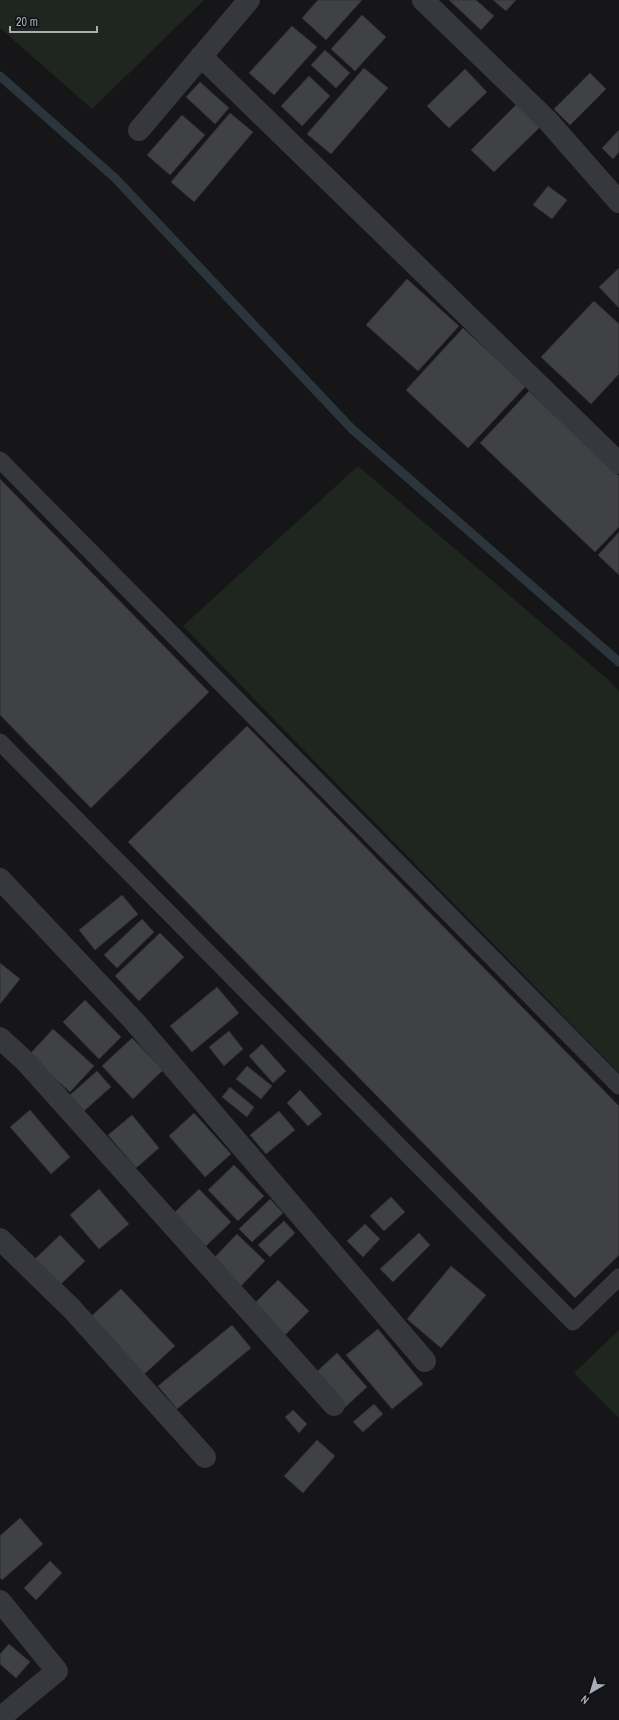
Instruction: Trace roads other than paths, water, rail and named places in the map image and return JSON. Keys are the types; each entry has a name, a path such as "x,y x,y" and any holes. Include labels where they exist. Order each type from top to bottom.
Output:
{"street":[{"path":"139,130 249,0"},
{"path":"423,0 548,121 619,202"},
{"path":"201,56 619,463"},
{"path":"0,879 134,1021 425,1361"},
{"path":"0,1038 26,1062 334,1405"},
{"path":"0,1239 72,1309 205,1457"},
{"path":"0,1601 57,1671 0,1718"}],"lane":[{"path":"0,460 619,1086"},
{"path":"0,742 574,1322 619,1277"}],"waterway":[{"path":"0,76 115,178 352,429 619,662"}]}
